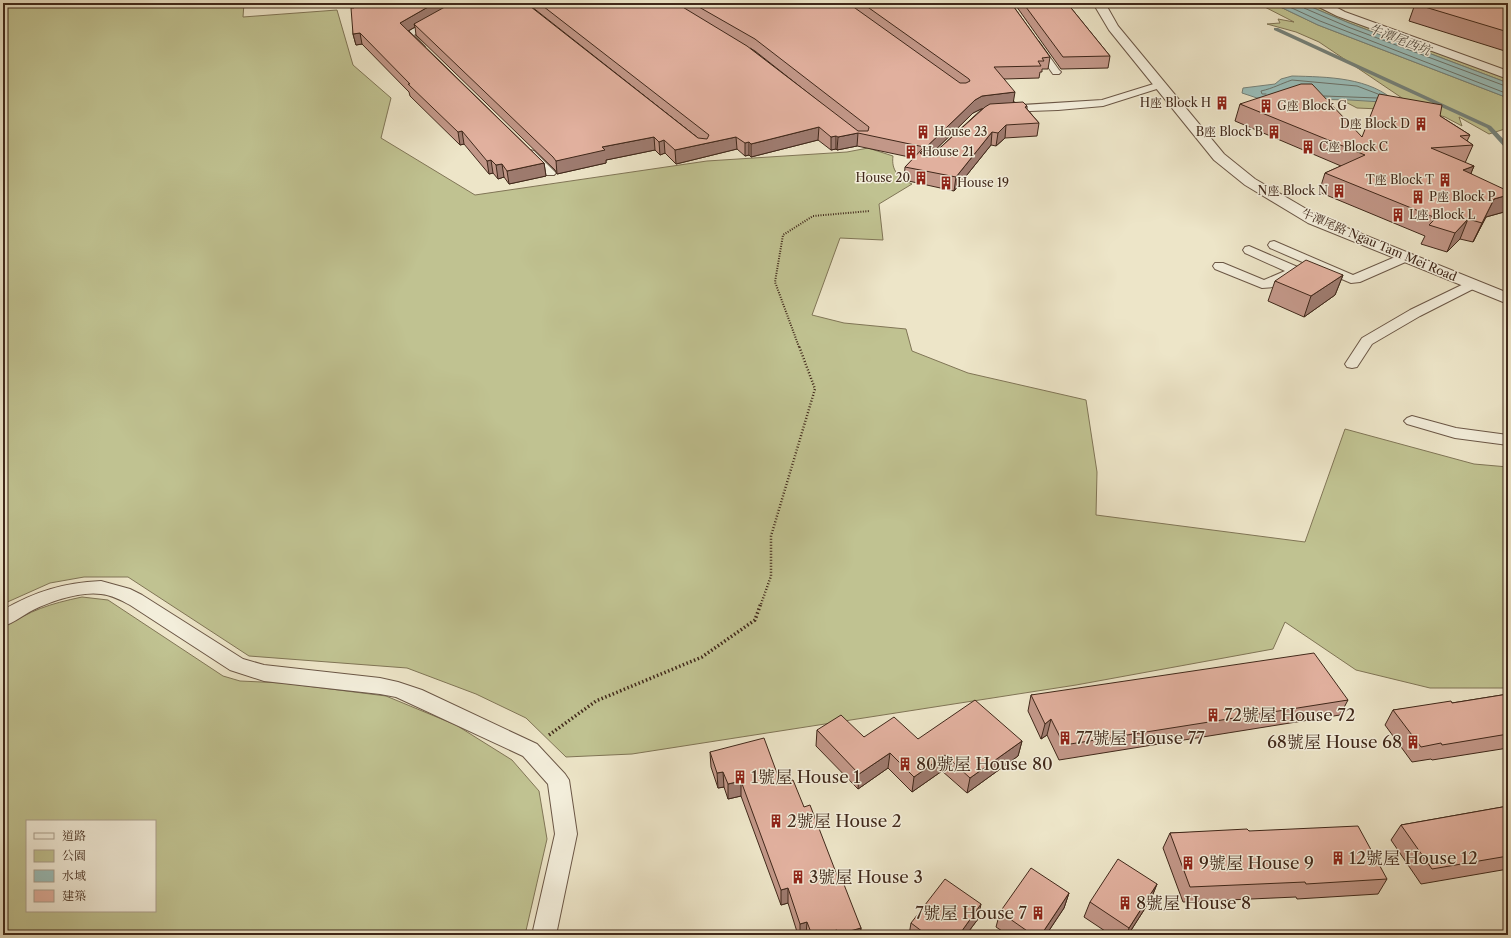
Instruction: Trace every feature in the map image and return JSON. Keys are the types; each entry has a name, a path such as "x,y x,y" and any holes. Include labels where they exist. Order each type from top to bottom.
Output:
{"street":[{"name":"牛潭尾路 Ngau Tam Mei Road","path":"1099,3 1113,27 1220,157 1250,182 1314,220 1508,299"},
{"path":"1319,3 1341,14 1508,75"}],"lane":[{"path":"1393,3 1436,3"},
{"path":"431,56 408,34 441,16"},
{"path":"1030,34 1056,72"},
{"path":"998,110 1103,103 1160,85"},
{"path":"522,145 550,173"},
{"path":"1274,245 1346,277 1355,279 1406,257"},
{"path":"1250,250 1296,271"},
{"path":"1219,266 1262,284 1269,284 1313,262"},
{"path":"1352,364 1367,341 1415,313 1472,284"},
{"path":"1412,421 1455,433 1508,440"},
{"path":"3,619 27,605 59,593 88,588 112,590 136,600 237,665 264,673 380,686 398,690 415,696 530,750 558,780 566,834 544,935"}],"path":[{"path":"530,750 596,701 702,657 754,620 771,576 772,536 815,389 775,282 783,235 813,216 870,211"}],"green space":[{"path":"3,3 244,3 243,17 337,10 353,65 391,98 381,138 475,195 707,161 847,152 868,148 893,156 893,166 897,173 903,179 912,184 879,204 883,240 840,238 812,315 844,323 906,329 912,351 968,373 1086,400 1097,472 1096,515 1305,542 1345,429 1474,464 1508,467 1508,688 1430,688 1356,670 1285,622 1273,649 1076,685 632,754 566,757 526,718 476,694 407,668 249,656 128,577 84,577 50,583 3,604"},
{"path":"1257,3 1272,3 1318,25 1508,98 1508,128 1489,134 1459,117 1462,126 1445,117 1426,111 1357,108 1334,96 1405,100 1319,42 1296,32 1267,24 1280,23 1278,19 1294,22"},
{"path":"1302,3 1315,3 1508,77 1508,83 1349,23"},
{"path":"82,597 108,600 223,676 240,681 283,683 386,696 456,725 512,760 539,791 547,839 525,935 3,935 3,628 32,612 50,605"}],"water":[{"path":"1272,3 1302,3 1349,23 1508,83 1508,98 1318,25"},
{"path":"1292,76 1334,78 1361,83 1386,94 1397,103 1350,100 1257,98 1242,93 1243,88 1275,84 1281,79"}],"building":[{"path":"354,3 435,3 400,23 544,163 507,171 502,164 496,165 491,160 487,161 462,131 458,132 408,84 410,84 360,33 353,34 351,8 354,8"},
{"path":"452,3 526,3 698,138 707,139 709,135 539,3 676,3 747,46 858,131 868,131 869,127 755,39 692,3 848,3 960,83 966,83 970,81 969,79 862,3 1011,3 1050,57 1042,58 1044,61 1038,61 1041,66 994,67 1015,92 982,96 975,100 920,153 926,157 931,156 990,104 1023,102 1027,106 1025,107 1039,123 1006,125 998,133 992,132 956,177 905,167 924,147 858,133 831,137 819,127 751,144 749,142 745,143 736,137 675,150 664,140 659,142 654,137 602,147 605,150 556,161 414,24"},
{"path":"1023,3 1067,3 1110,56 1063,57"},
{"path":"1508,3 1508,32 1415,4"},
{"path":"1301,84 1312,84 1362,137 1379,94 1442,105 1440,116 1470,135 1460,136 1473,145 1431,148 1474,166 1463,170 1508,191 1508,195 1494,199 1482,223 1468,219 1455,233 1429,225 1436,218 1325,173 1365,155 1240,104"},
{"path":"1306,260 1343,275 1311,296 1275,281"},
{"path":"1314,653 1348,700 1064,745 1051,719 1045,724 1031,695"},
{"path":"1508,694 1508,734 1442,745 1441,743 1421,747 1393,710 1451,701 1452,703"},
{"path":"975,700 1022,741 970,778 945,755 914,777 890,753 859,774 817,730 841,715 864,737 894,717 918,739"},
{"path":"764,738 781,784 793,780 804,807 810,805 840,883 843,882 861,928 839,934 837,930 812,935 807,922 800,924 788,888 781,890 741,781 728,784 723,772 717,773 710,752"},
{"path":"1508,806 1508,856 1432,869 1401,825"},
{"path":"1358,826 1387,879 1306,884 1305,882 1190,887 1170,833 1247,829 1249,831"},
{"name":"8號屋 House 8","path":"1118,859 1157,884 1129,928 1090,902"},
{"path":"1031,868 1069,893 1041,935 1033,935 1000,912"},
{"path":"945,879 981,904 959,935 927,935 911,923"}],"waterway":[{"path":"1276,29 1489,127 1508,148"}],"place":[{"name":"H座 Block H","path":"1222,103"},
{"name":"G座 Block G","path":"1266,106"},
{"name":"D座 Block D","path":"1421,124"},
{"name":"House 23","path":"923,132"},
{"name":"B座 Block B","path":"1274,132"},
{"name":"C座 Block C","path":"1308,147"},
{"name":"House 21","path":"911,152"},
{"name":"House 20","path":"921,178"},
{"name":"T座 Block T","path":"1445,180"},
{"name":"House 19","path":"946,183"},
{"name":"N座 Block N","path":"1339,191"},
{"name":"P座 Block P","path":"1418,197"},
{"name":"L座 Block L","path":"1398,215"},
{"name":"72號屋 House 72","path":"1213,715"},
{"name":"77號屋 House 77","path":"1065,738"},
{"name":"68號屋 House 68","path":"1413,742"},
{"name":"80號屋 House 80","path":"905,764"},
{"name":"1號屋 House 1","path":"740,777"},
{"name":"2號屋 House 2","path":"776,821"},
{"name":"12號屋 House 12","path":"1338,858"},
{"name":"9號屋 House 9","path":"1188,863"},
{"name":"3號屋 House 3","path":"798,877"},
{"name":"8號屋 House 8","path":"1125,903"},
{"name":"7號屋 House 7","path":"1038,913"}],"water label":[{"name":"牛潭尾西坑","path":"1400,39"}]}
